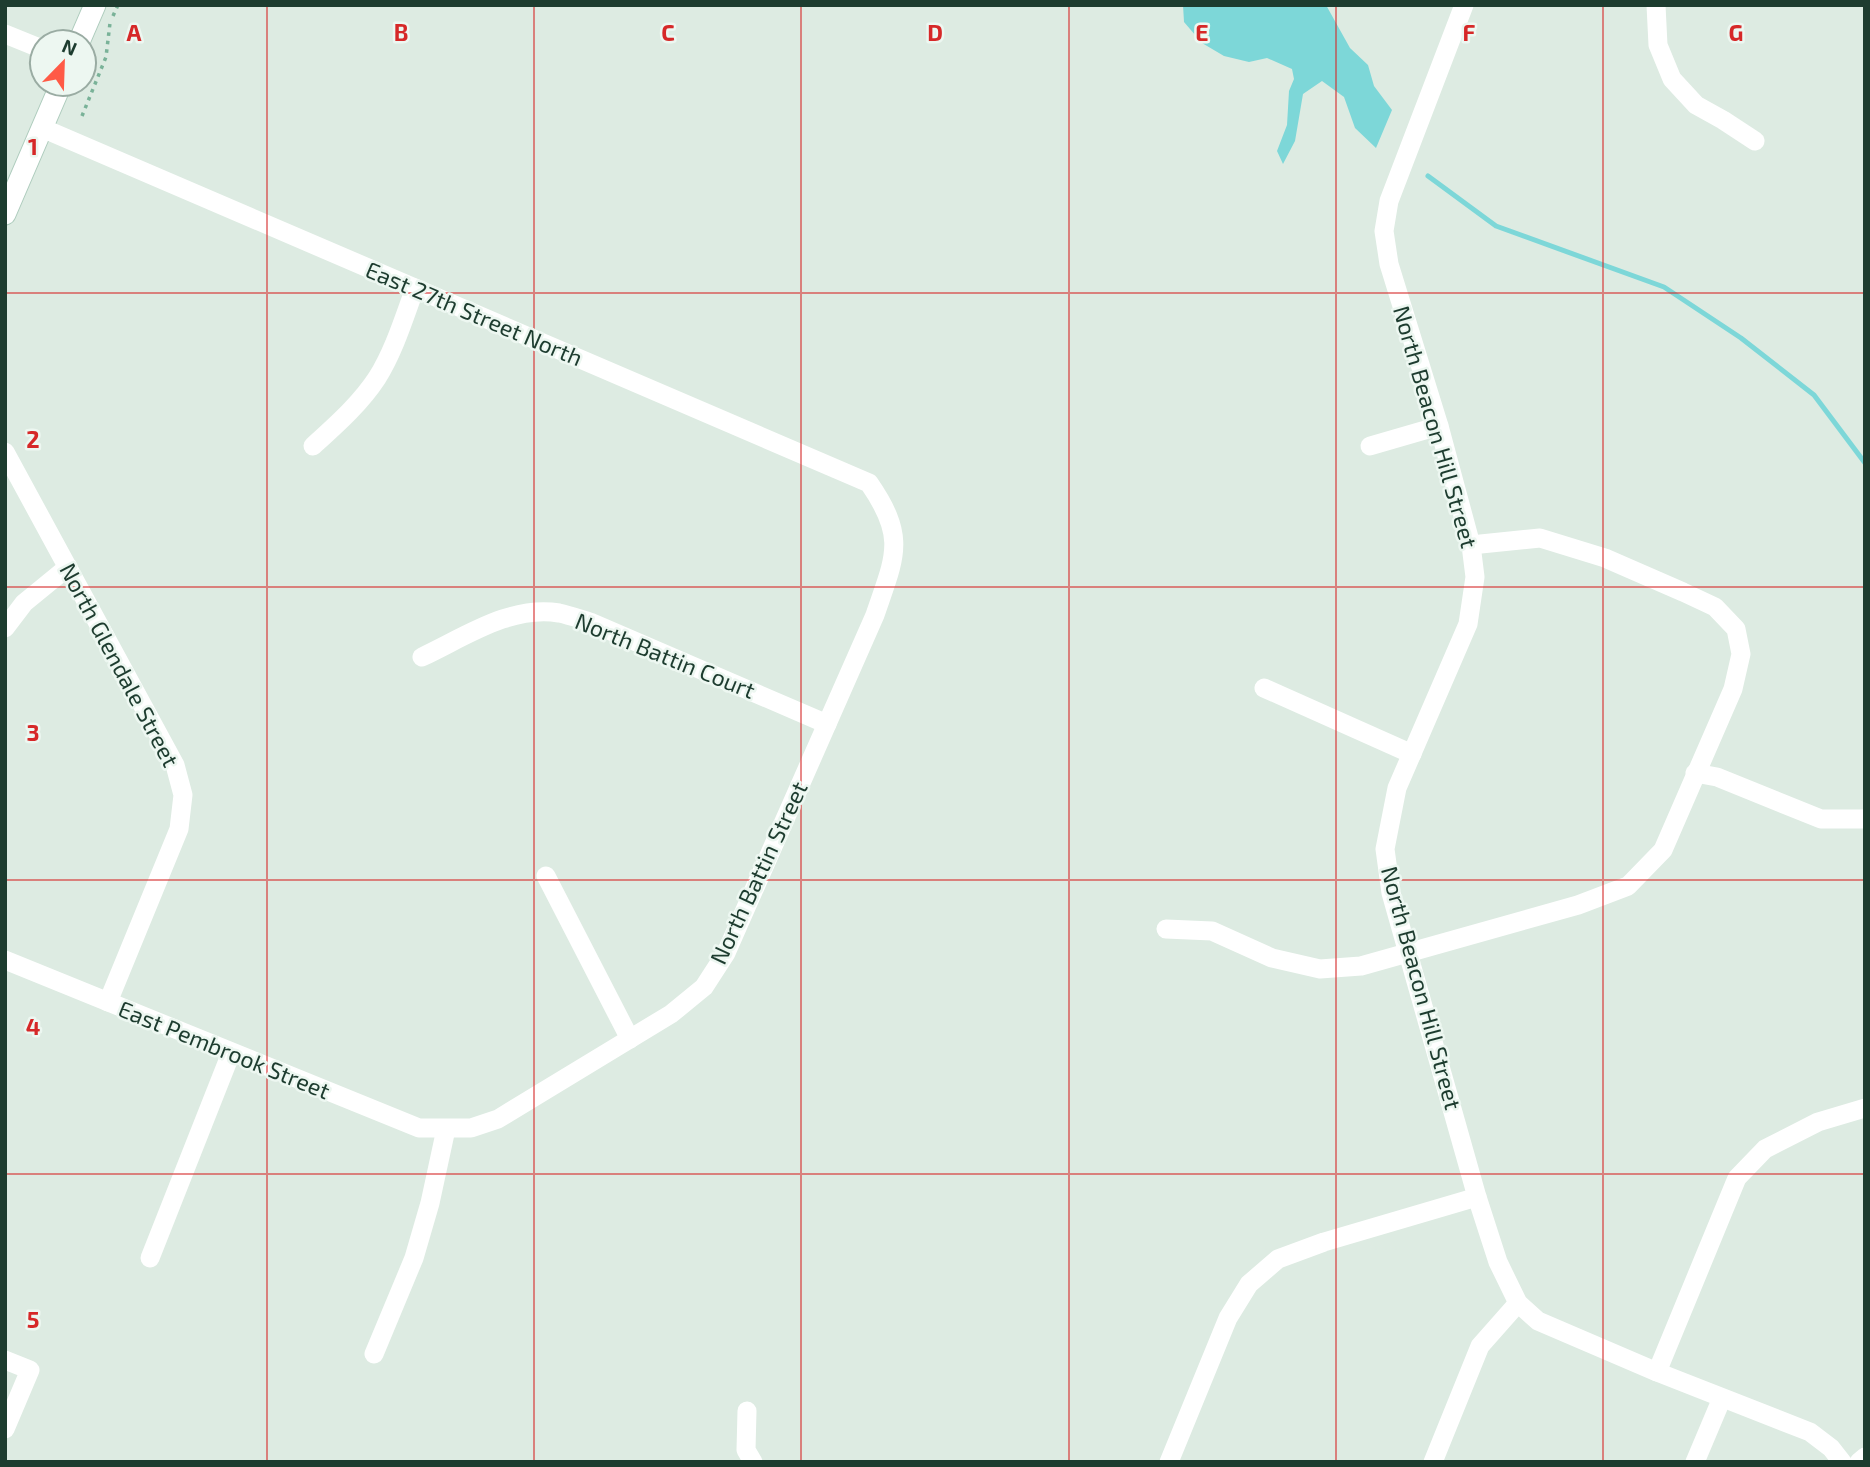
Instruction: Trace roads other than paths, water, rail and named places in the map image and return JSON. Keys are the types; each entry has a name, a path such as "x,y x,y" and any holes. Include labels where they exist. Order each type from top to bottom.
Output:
{"main road":[{"path":"85,28 95,5"},
{"path":"5,214 55,98"}],"street":[{"name":"North Beacon Hill Street","path":"1464,5 1388,201 1384,231 1389,264 1471,545 1475,577 1468,624 1397,788 1385,849 1391,893 1477,1197 1498,1262 1518,1303 1538,1321 1657,1372 1810,1432 1831,1448 1842,1462"},
{"path":"1656,5 1658,45 1672,79 1696,105 1755,141"},
{"path":"5,34 28,44"},
{"name":"East 27th Street North","path":"43,128 869,483 889,519"},
{"path":"313,446 348,414 377,378 399,333 415,288"},
{"path":"1370,446 1438,426"},
{"name":"North Glendale Street","path":"5,452 175,765 183,794 174,841 108,1002"},
{"name":"North Battin Street","path":"446,1129 471,1128 498,1119 671,1014 704,987 726,953 875,615 893,564 894,531 889,519"},
{"path":"1166,929 1212,932 1272,958 1320,969 1361,967 1578,905 1628,886 1663,850 1733,689 1741,653 1735,629 1715,607 1605,558 1540,538 1471,545"},
{"path":"5,628 24,603 68,567"},
{"name":"North Battin Court","path":"422,657 492,622 522,612 558,613 590,622 828,723"},
{"path":"1264,688 1412,754"},
{"path":"1695,773 1717,778 1821,819 1865,819"},
{"path":"546,876 631,1039"},
{"name":"East Pembrook Street","path":"5,960 401,1122 419,1128 446,1129"},
{"path":"150,1258 231,1053"},
{"path":"1657,1372 1737,1178 1765,1149 1818,1122 1865,1108"},
{"path":"374,1354 414,1258 430,1203 446,1129"},
{"path":"1169,1462 1228,1318 1249,1283 1278,1259 1324,1242 1477,1197"},
{"path":"1433,1462 1480,1346 1518,1303"},
{"path":"5,1360 30,1370 5,1429"},
{"path":"1695,1462 1722,1398"},
{"path":"747,1411 746,1450 753,1462"},
{"path":"1859,1462 1865,1457"}],"water":[{"path":"1183,5 1326,5 1350,48 1368,65 1374,86 1392,110 1376,148 1355,128 1344,97 1322,81 1303,94 1295,141 1283,164 1277,151 1287,125 1289,91 1294,79 1292,69 1267,58 1249,62 1224,56 1202,43 1184,22"}],"waterway":[{"path":"1428,176 1496,226 1664,287 1741,338 1814,395 1865,463"}]}
